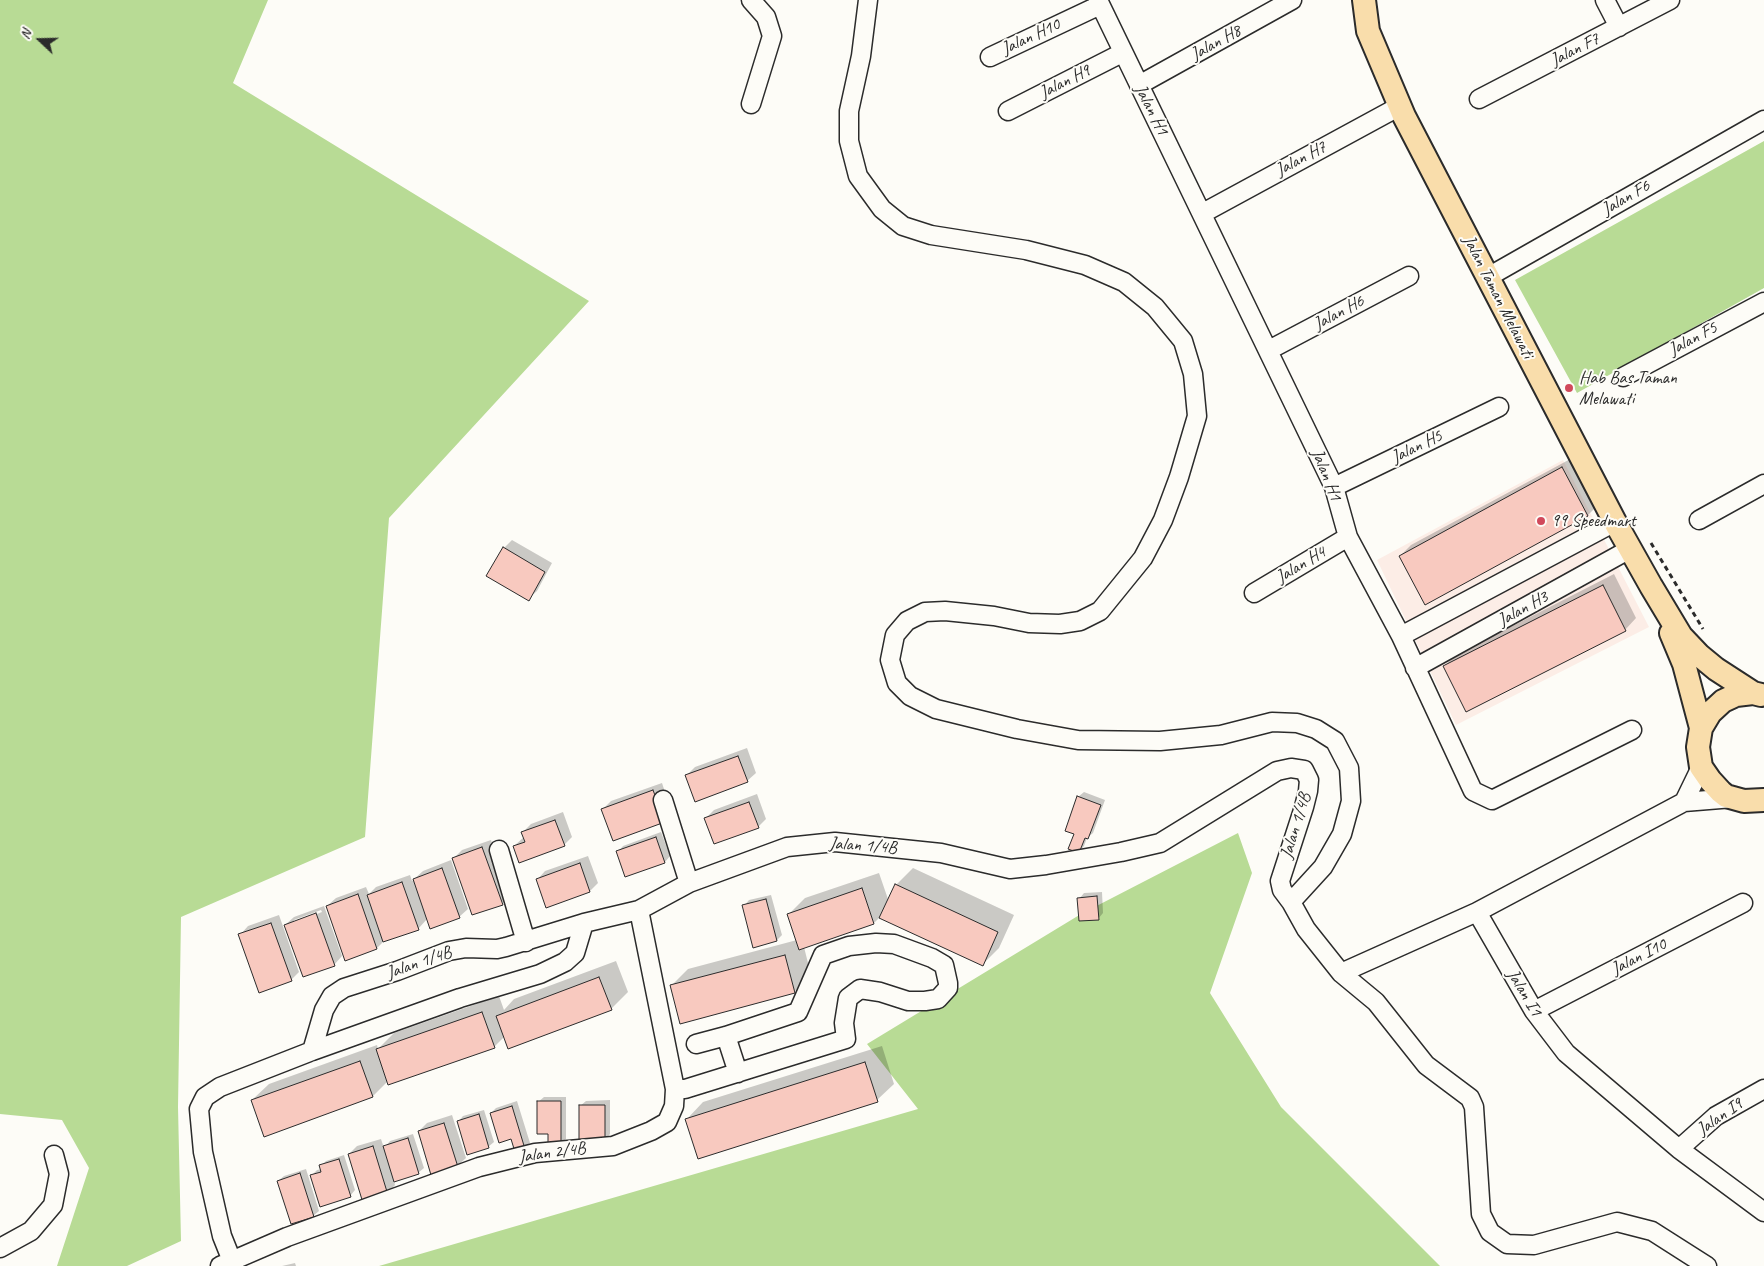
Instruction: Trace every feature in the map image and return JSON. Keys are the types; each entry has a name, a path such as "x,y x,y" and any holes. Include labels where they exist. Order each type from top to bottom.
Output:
{"main road":[{"name":"Jalan Taman Melawati","path":"1364,0 1368,31 1400,106 1615,522 1639,544 1650,586 1684,664 1702,728"},
{"name":"Jalan Taman Melawati","path":"1650,586 1681,636 1699,655 1716,670 1759,694"},
{"path":"1759,694 1736,695 1722,701 1710,713 1702,728 1698,747 1702,767 1721,792 1726,796 1747,800 1764,812"}],"street":[{"path":"751,0 766,17 772,36 751,104"},
{"path":"868,0 861,56 849,111 849,141 858,176 882,208 903,226 931,235 1026,250 1085,265 1124,282 1155,307 1184,341 1193,374 1197,416 1179,477 1163,520 1143,558 1100,611 1080,621 1060,624 1029,624 994,616 945,611 925,612 907,621 895,635 890,660 897,682 910,696 936,709 1017,729 1078,740 1160,741 1222,735 1272,722 1298,723 1316,729 1335,741 1349,768 1351,801 1342,834 1323,867 1291,902"},
{"name":"Jalan H8","path":"1139,85 1292,0"},
{"path":"1605,0 1619,27"},
{"name":"Jalan F7","path":"1479,99 1670,0"},
{"name":"Jalan H1","path":"1099,2 1122,53 1203,213 1334,487 1348,537 1401,636 1473,791 1492,800 1632,730"},
{"name":"Jalan H10","path":"990,57 1099,2"},
{"name":"Jalan H9","path":"1008,111 1122,53"},
{"name":"Jalan H7","path":"1203,213 1400,106"},
{"name":"Jalan F6","path":"1488,277 1764,120"},
{"name":"Jalan H6","path":"1269,350 1409,276"},
{"name":"Jalan F5","path":"1623,377 1764,302"},
{"name":"Jalan H5","path":"1334,487 1499,407"},
{"path":"1699,520 1764,484"},
{"name":"Jalan H3","path":"1401,636 1615,522"},
{"name":"Jalan H4","path":"1254,593 1348,537"},
{"name":"Jalan H3","path":"1415,668 1639,544"},
{"path":"1684,802 1702,767"},
{"name":"Jalan 1/4B","path":"312,1051 324,1010 332,996 344,988 397,972 449,951 466,948 497,949 526,942 584,923 639,910 689,883 787,847 835,842 941,853 1010,869 1046,865 1160,843 1277,771 1291,768 1304,770 1309,780 1304,807 1280,881 1282,890 1306,929 1341,973 1376,1002 1426,1065 1470,1098 1474,1107 1481,1214 1490,1232 1507,1244 1534,1245 1616,1222 1652,1231 1707,1266"},
{"path":"663,800 689,883"},
{"path":"1341,973 1477,912 1684,802 1747,800"},
{"path":"499,850 526,942"},
{"name":"Jalan I10","path":"1534,1011 1743,903"},
{"name":"Jalan 2/4B","path":"226,1263 287,1237 479,1167 535,1153 613,1146 651,1131 666,1122 674,1106 675,1089 639,910"},
{"name":"Jalan I1","path":"1477,912 1534,1011 1566,1053 1679,1149 1764,1212"},
{"path":"226,1263 222,1236 203,1152 199,1109 205,1097 220,1087 312,1051 460,998 540,974 565,962 575,953 584,923"},
{"path":"675,1089 686,1089 846,1039 844,1023 848,998 860,988 908,1001 938,999 948,988 944,965 932,958 894,944 876,943 849,946 823,955 798,1012 696,1044"},
{"path":"726,1036 738,1073"},
{"name":"Jalan I9","path":"1679,1149 1716,1116 1764,1089"},
{"path":"0,1248 31,1231 54,1204 59,1174 54,1155"}],"path":[{"path":"1639,544 1693,611 1707,637"}],"shaded area":[{"path":"1563,460 1649,627 1456,725 1377,560"}],"green space":[{"path":"0,0 268,0 233,83 589,301 389,518 365,837 181,917 178,1107 181,1241 127,1266 57,1266 89,1168 62,1120 0,1114"},
{"path":"1764,141 1764,288 1577,393 1515,280"},
{"path":"1238,833 1252,873 1210,993 1281,1107 1440,1266 379,1266 918,1109 867,1044 1081,914"}],"building":[{"path":"1562,467 1588,516 1425,605 1399,556"},
{"path":"503,547 545,572 529,601 486,576"},
{"path":"1603,585 1626,631 1466,712 1443,666"},
{"path":"738,756 748,782 695,802 685,775"},
{"path":"653,790 665,822 613,841 601,809"},
{"path":"1077,796 1101,805 1088,839 1085,838 1079,853 1068,849 1074,834 1065,831"},
{"path":"749,802 759,828 714,844 704,818"},
{"path":"555,820 565,846 519,863 513,846 525,842 521,832"},
{"path":"656,837 665,863 625,877 616,851"},
{"path":"482,847 503,905 472,915 452,858"},
{"path":"580,863 590,892 546,908 536,879"},
{"path":"442,868 460,918 430,929 413,879"},
{"path":"402,882 419,930 383,942 367,895"},
{"path":"895,884 998,932 983,966 879,918"},
{"path":"862,888 874,924 799,950 787,914"},
{"path":"358,894 377,949 345,961 326,906"},
{"path":"1097,896 1099,920 1079,921 1077,898"},
{"path":"766,899 777,941 753,948 742,905"},
{"path":"316,913 335,966 303,977 284,925"},
{"path":"271,923 292,981 259,993 238,934"},
{"path":"785,955 795,993 680,1024 670,985"},
{"path":"599,977 612,1010 508,1049 496,1016"},
{"path":"482,1012 495,1048 388,1085 376,1049"},
{"path":"360,1061 373,1097 264,1137 251,1100"},
{"path":"865,1062 878,1102 698,1159 685,1119"},
{"path":"537,1101 561,1101 561,1146 548,1146 548,1134 537,1134"},
{"path":"579,1105 605,1105 605,1141 579,1141"},
{"path":"512,1106 525,1149 515,1152 511,1139 499,1143 490,1113"},
{"path":"479,1114 489,1148 467,1155 457,1121"},
{"path":"444,1123 458,1167 431,1175 418,1131"},
{"path":"408,1138 419,1174 394,1182 383,1146"},
{"path":"373,1146 388,1195 363,1203 348,1154"},
{"path":"339,1159 351,1197 320,1207 310,1175 321,1172 319,1165"},
{"path":"300,1173 314,1217 291,1224 277,1181"}],"place":[{"name":"Hab Bas Taman Melawati","path":"1569,388"},
{"name":"99 Speedmart","path":"1541,521"}]}
